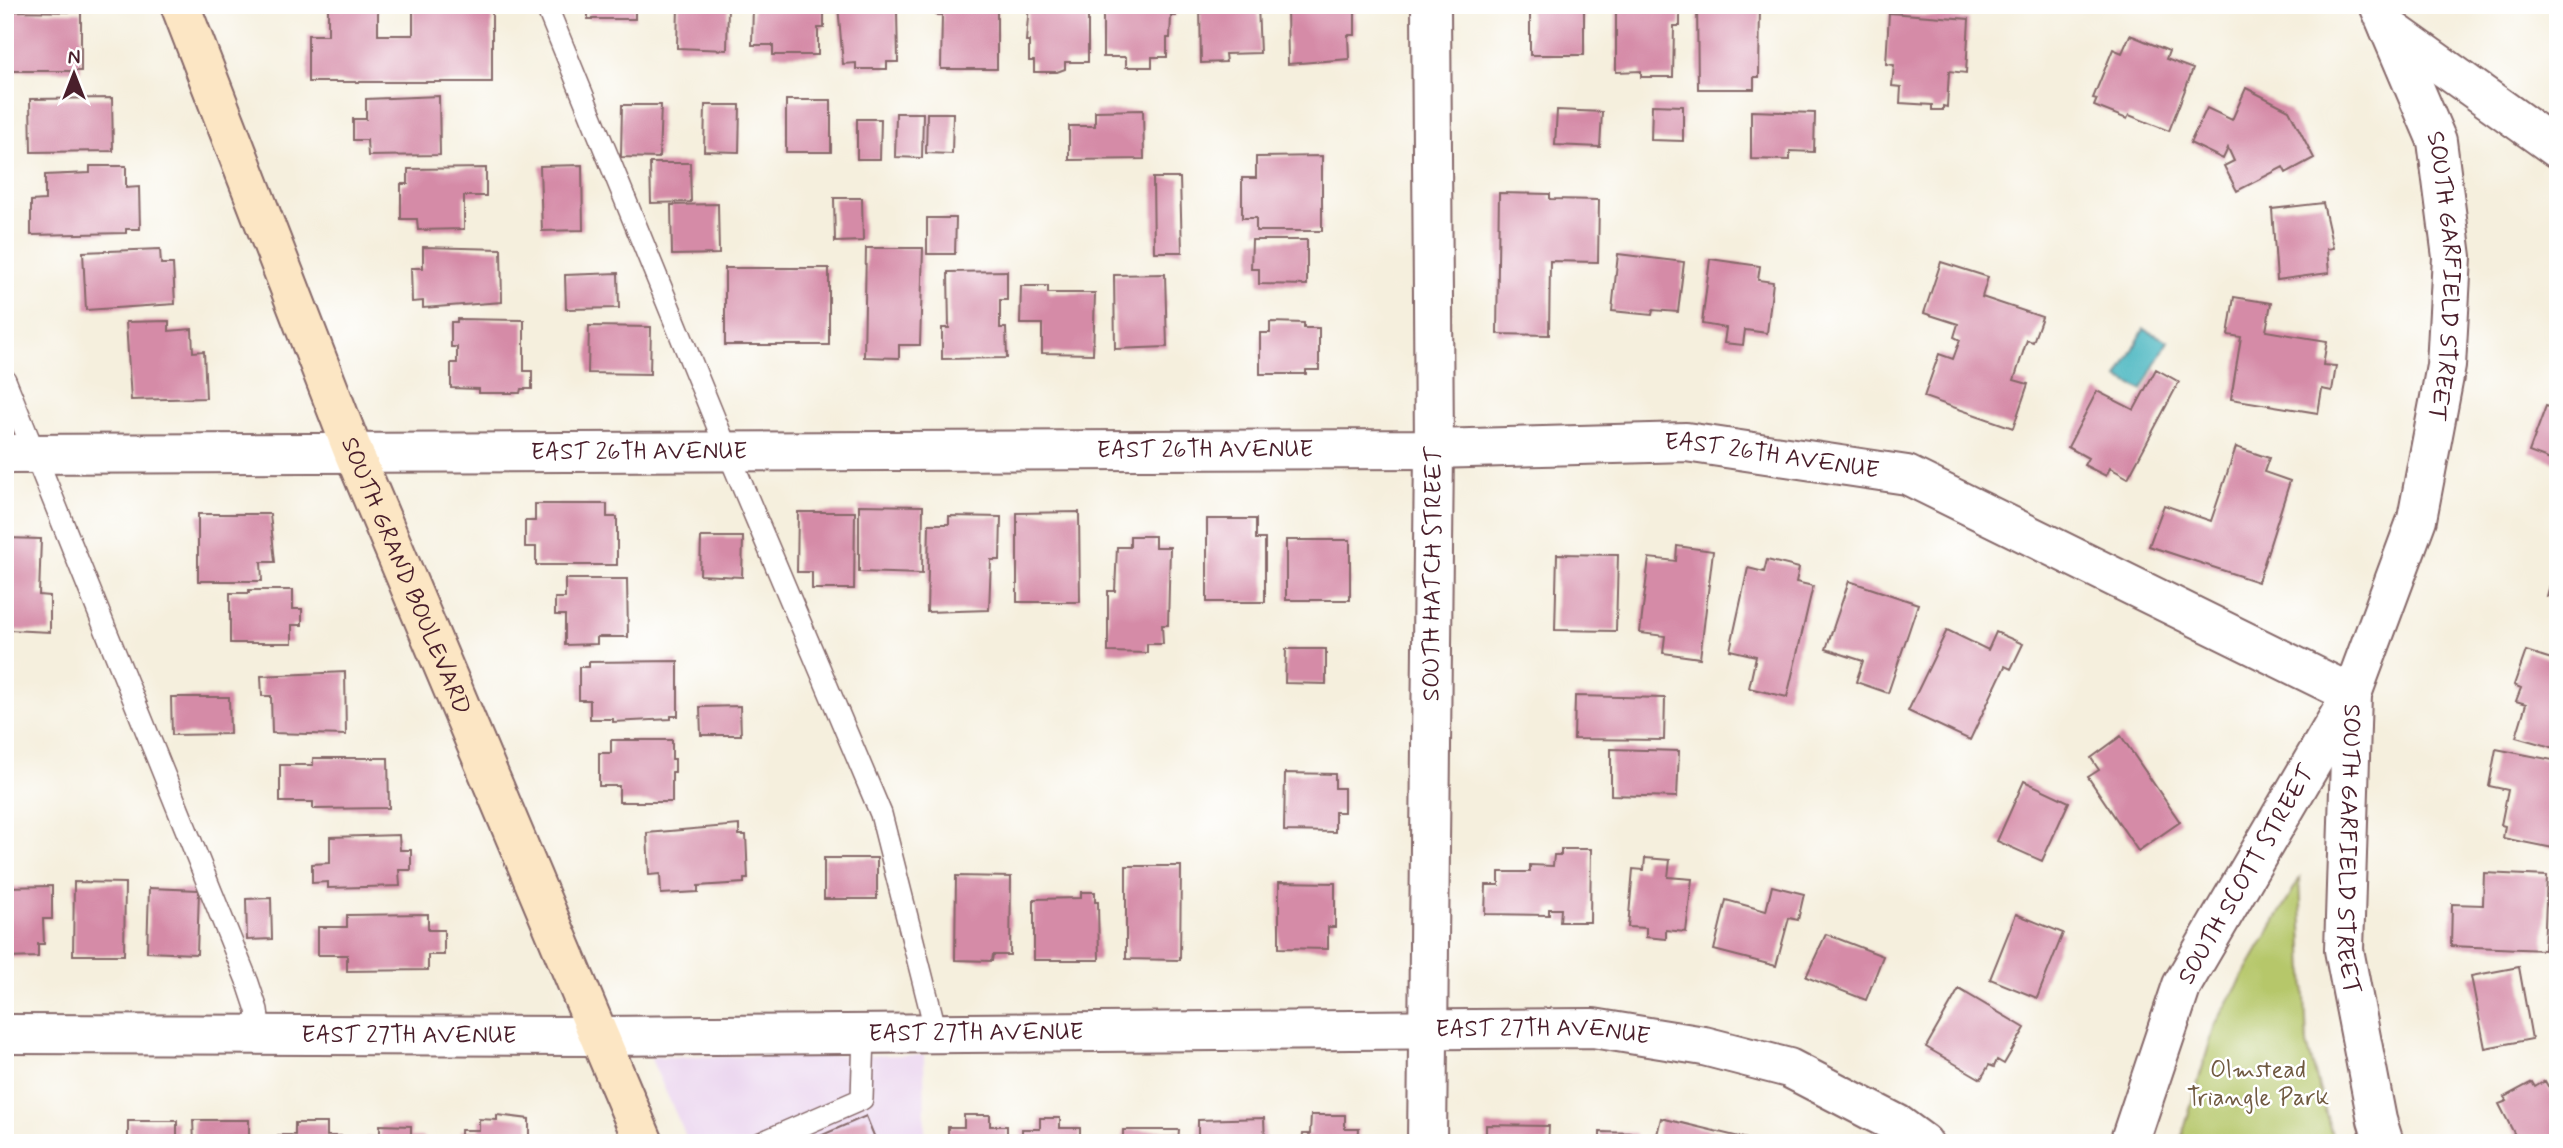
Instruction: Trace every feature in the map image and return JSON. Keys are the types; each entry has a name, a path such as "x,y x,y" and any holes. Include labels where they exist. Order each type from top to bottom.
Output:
{"main road":[{"name":"SOUTH GRAND BOULEVARD","path":"180,5 354,454 644,1143"}],"street":[{"name":"SOUTH HATCH STREET","path":"1427,1143 1434,449 1431,5"},
{"path":"2357,5 2385,17 2558,149"},
{"name":"SOUTH GARFIELD STREET","path":"2384,1143 2377,1120 2344,950 2352,694 2417,519 2446,366 2452,257 2437,141 2385,17"},
{"name":"EAST 26TH AVENUE","path":"20,454 1434,449 1686,442 1907,475 2352,694"},
{"name":"SOUTH SCOTT STREET","path":"2129,1143 2182,985 2352,694"},
{"name":"EAST 27TH AVENUE","path":"5,1034 599,1035 1593,1028 1704,1046 1789,1068 1898,1124 1923,1143"}],"lane":[{"path":"546,5 728,452 881,814 936,1032"},
{"path":"5,380 20,454 248,983 257,1010 260,1035"},
{"path":"761,1143 862,1099 864,1033"}],"shaded area":[{"path":"924,1055 925,1143 689,1143 650,1057"}],"green space":[{"name":"Olmstead Triangle Park","path":"2300,878 2307,1044 2334,1143 2180,1143 2215,1025"}],"water":[{"path":"2144,329 2168,341 2142,390 2118,378"}],"building":[{"path":"328,5 378,5 378,35 413,35 413,5 492,5 492,82 308,82 308,35 328,35"},
{"path":"588,5 635,5 635,19 588,19"},
{"path":"678,5 728,5 727,50 677,48"},
{"path":"753,5 824,5 824,28 818,28 818,55 773,55 773,45 752,45"},
{"path":"838,5 908,5 908,11 897,11 898,62 887,62 887,69 856,69 856,63 843,64"},
{"path":"936,5 997,5 997,69 941,69 942,15 936,15"},
{"path":"1029,5 1088,5 1088,62 1065,62 1065,69 1057,72 1034,72 1034,61 1029,61 1029,41 1026,41"},
{"path":"1103,5 1176,5 1176,16 1171,16 1170,38 1167,38 1167,57 1152,57 1152,67 1126,67 1126,57 1103,57"},
{"path":"1200,5 1258,5 1260,53 1225,54 1226,62 1201,63"},
{"path":"1287,5 1355,6 1355,35 1348,35 1349,59 1288,64"},
{"path":"1530,5 1584,5 1584,55 1530,55"},
{"path":"1616,5 1680,5 1680,26 1674,26 1673,77 1641,77 1641,71 1616,72"},
{"path":"1697,5 1760,5 1759,77 1754,77 1754,89 1698,89"},
{"path":"5,11 81,12 81,71 5,71"},
{"path":"1889,13 1969,19 1966,73 1949,71 1947,107 1943,106 1943,110 1932,110 1932,105 1900,103 1901,87 1892,86 1894,65 1886,64"},
{"path":"2130,35 2169,51 2166,59 2193,69 2169,131 2129,115 2127,119 2094,106 2097,99 2093,98 2113,49 2122,53"},
{"path":"2246,88 2289,110 2314,158 2286,173 2283,167 2237,191 2224,166 2234,161 2228,148 2223,159 2190,143 2207,108 2232,120"},
{"path":"439,96 440,155 368,156 367,140 353,140 353,119 366,119 366,99"},
{"path":"112,98 113,151 31,152 30,99"},
{"path":"786,100 831,100 831,152 786,152"},
{"path":"622,105 661,105 659,158 621,157"},
{"path":"705,105 740,105 739,152 704,151"},
{"path":"1652,105 1683,106 1683,141 1651,140"},
{"path":"1143,110 1144,159 1069,160 1069,126 1095,126 1095,111"},
{"path":"1557,110 1602,112 1600,147 1555,145"},
{"path":"1751,111 1815,113 1814,152 1790,151 1790,160 1751,159"},
{"path":"896,113 923,113 922,158 895,157"},
{"path":"927,113 953,113 952,154 926,153"},
{"path":"857,119 881,119 880,159 857,159"},
{"path":"1322,156 1322,231 1256,231 1256,218 1242,218 1242,178 1256,178 1256,157"},
{"path":"650,163 690,163 691,202 651,203"},
{"path":"582,165 583,230 542,231 540,166"},
{"path":"90,166 126,166 126,188 139,187 140,229 126,229 126,233 31,235 31,201 45,200 45,175 90,173"},
{"path":"486,168 486,196 464,196 464,229 418,230 417,219 401,219 401,184 408,184 408,169"},
{"path":"1153,178 1180,178 1182,252 1154,252"},
{"path":"1499,193 1550,194 1550,199 1599,200 1598,262 1550,261 1549,335 1497,334"},
{"path":"834,198 862,198 863,241 835,242"},
{"path":"2323,203 2333,248 2327,249 2329,273 2277,280 2272,209"},
{"path":"718,204 719,254 672,255 671,205"},
{"path":"927,218 956,218 955,254 927,254"},
{"path":"1252,240 1307,240 1307,285 1259,284 1259,269 1251,269"},
{"path":"423,247 501,249 502,302 423,308 423,301 412,302 411,268 423,268"},
{"path":"866,248 923,248 920,345 899,345 899,358 864,357"},
{"path":"160,249 161,264 173,264 175,304 86,310 83,252"},
{"path":"1618,254 1684,262 1678,312 1653,310 1652,315 1612,311"},
{"path":"1710,259 1760,266 1758,280 1773,282 1767,333 1745,330 1743,345 1724,343 1726,328 1702,324"},
{"path":"1941,262 1988,277 1982,297 2042,317 2033,342 2027,340 2014,380 2028,384 2013,428 1924,397 1939,354 1953,359 1960,340 1954,337 1958,324 1924,313"},
{"path":"725,268 829,268 829,345 725,345"},
{"path":"1007,271 1007,300 1000,300 1000,328 1006,328 1007,358 942,359 942,328 949,328 948,272"},
{"path":"618,273 619,308 566,309 565,275"},
{"path":"1165,274 1167,347 1115,349 1114,275"},
{"path":"1021,286 1048,286 1048,293 1095,293 1093,354 1042,353 1042,324 1020,324"},
{"path":"2234,297 2271,303 2266,331 2327,341 2323,365 2336,366 2332,391 2322,389 2318,413 2231,399 2241,337 2228,335"},
{"path":"457,319 524,320 524,371 532,371 532,389 521,389 520,393 479,393 479,389 451,388 451,363 457,363 457,347 451,347 451,322 457,322"},
{"path":"169,321 169,331 192,329 193,352 204,351 206,398 131,400 126,322"},
{"path":"1270,322 1304,323 1304,328 1319,328 1319,370 1306,370 1306,374 1260,374 1260,333 1270,333"},
{"path":"589,326 651,327 650,374 588,373"},
{"path":"2156,369 2179,382 2128,478 2110,468 2106,476 2084,465 2088,458 2068,447 2097,391 2134,410"},
{"path":"2546,406 2558,410 2558,463 2529,452"},
{"path":"2236,447 2269,458 2264,472 2290,481 2258,582 2149,546 2164,505 2211,521"},
{"path":"535,504 607,504 607,517 617,517 617,565 536,565 536,547 525,547 525,521 535,521"},
{"path":"859,505 923,506 922,574 859,572"},
{"path":"798,512 855,512 854,589 812,589 812,572 797,572"},
{"path":"1079,512 1080,602 1017,602 1017,513"},
{"path":"198,514 270,514 275,562 261,562 262,581 198,581"},
{"path":"949,516 1001,517 1000,560 991,560 989,610 927,612 929,524 949,524"},
{"path":"1207,519 1256,519 1256,539 1265,539 1265,602 1207,602"},
{"path":"1130,536 1155,536 1155,547 1170,547 1168,625 1162,625 1163,644 1147,644 1147,653 1108,652 1108,591 1115,591 1117,547 1130,547"},
{"path":"701,537 743,537 742,577 700,575"},
{"path":"5,538 41,539 39,595 50,596 50,632 9,630 9,621 5,621"},
{"path":"1286,540 1350,540 1350,600 1286,600"},
{"path":"1677,546 1713,551 1700,658 1663,653 1665,636 1640,633 1649,558 1676,561"},
{"path":"1557,554 1618,555 1616,631 1555,630"},
{"path":"2557,559 2558,610 2554,609 2557,599 2547,596"},
{"path":"1767,560 1799,568 1796,582 1813,586 1787,697 1749,688 1756,656 1730,650 1748,568 1764,572"},
{"path":"565,579 627,579 628,637 597,637 597,644 565,645 565,615 555,615 555,598 565,598"},
{"path":"1849,581 1918,604 1888,693 1856,682 1863,661 1826,649"},
{"path":"249,590 293,590 293,609 302,609 302,625 292,625 292,643 230,643 230,593 249,593"},
{"path":"1947,630 1988,650 1996,632 2023,644 2011,669 2005,666 1970,740 1908,711"},
{"path":"1286,649 1326,649 1326,684 1285,683"},
{"path":"2526,651 2558,661 2555,676 2558,677 2558,749 2516,737 2526,704 2516,701 2521,688 2514,685"},
{"path":"678,661 678,716 671,716 671,719 613,722 613,719 590,719 590,700 579,700 579,667 589,667 589,662"},
{"path":"345,672 346,735 272,733 271,696 262,696 261,676"},
{"path":"1575,696 1665,698 1664,740 1574,739"},
{"path":"171,697 229,697 230,734 172,735"},
{"path":"740,706 741,735 701,735 700,707"},
{"path":"2121,736 2180,822 2138,851 2088,777 2099,770 2091,758"},
{"path":"611,740 672,740 675,772 672,772 672,802 619,802 619,786 599,786 599,753 611,753"},
{"path":"1611,749 1679,751 1677,797 1611,795"},
{"path":"2496,749 2558,761 2558,849 2503,838 2505,826 2501,825 2508,790 2489,786"},
{"path":"313,758 388,758 389,808 313,809 313,802 280,802 280,765 313,765"},
{"path":"1285,773 1335,774 1335,788 1344,788 1344,812 1335,812 1335,832 1284,831"},
{"path":"2024,781 2069,802 2042,861 1997,841"},
{"path":"739,825 739,835 746,835 748,879 744,879 744,883 698,886 698,892 661,894 660,874 649,875 647,833"},
{"path":"399,835 400,850 411,850 411,870 399,870 400,886 328,888 328,882 312,883 312,864 330,863 330,837"},
{"path":"1561,849 1591,849 1590,922 1560,922 1561,909 1549,909 1549,915 1485,914 1486,885 1499,885 1499,872 1530,872 1530,865 1553,866 1554,855 1561,855"},
{"path":"824,858 877,858 877,899 824,899"},
{"path":"1645,858 1670,860 1668,877 1692,879 1686,932 1666,930 1666,939 1646,937 1646,928 1628,927 1633,869 1644,870"},
{"path":"1126,866 1181,866 1180,960 1126,959"},
{"path":"2484,873 2547,876 2544,950 2451,946 2452,904 2483,905"},
{"path":"956,876 1011,877 1010,955 993,955 992,961 955,960"},
{"path":"74,882 125,883 124,955 73,955"},
{"path":"1279,882 1335,883 1335,927 1328,927 1328,949 1279,948"},
{"path":"52,886 52,919 43,919 44,944 38,944 38,957 5,958 5,887"},
{"path":"1772,886 1804,894 1798,920 1789,918 1776,966 1714,950 1726,900 1766,911"},
{"path":"149,888 199,890 197,954 147,952"},
{"path":"1081,892 1095,892 1095,902 1098,902 1099,960 1034,960 1034,899 1081,898"},
{"path":"271,898 272,939 247,940 246,899"},
{"path":"428,914 428,930 444,930 444,955 428,955 428,970 347,971 347,955 318,955 318,927 347,927 347,915"},
{"path":"2016,914 2063,933 2037,998 1990,979"},
{"path":"1826,934 1883,956 1866,1000 1806,977"},
{"path":"2519,967 2532,1039 2485,1048 2471,976"},
{"path":"1959,989 2025,1028 2004,1064 1997,1060 1994,1067 1989,1065 1981,1079 1926,1047"},
{"path":"2545,1081 2558,1104 2558,1140 2519,1143 2499,1104 2507,1101 2504,1097 2532,1082 2535,1087"},
{"path":"497,1115 529,1119 529,1143 461,1143 461,1130 479,1130 479,1119 497,1120"},
{"path":"964,1115 990,1115 990,1126 1007,1126 1007,1143 948,1143 948,1127 964,1127"},
{"path":"1311,1115 1345,1115 1345,1129 1359,1129 1358,1143 1302,1143 1303,1134 1310,1134"},
{"path":"866,1116 877,1143 804,1143"},
{"path":"1040,1118 1060,1118 1060,1128 1080,1128 1080,1143 1022,1143 1022,1129 1040,1129"},
{"path":"1264,1118 1265,1143 1198,1143 1198,1120"},
{"path":"1661,1118 1760,1142 1760,1143 1655,1143"},
{"path":"193,1120 249,1120 249,1143 194,1143"},
{"path":"128,1121 177,1121 177,1143 128,1143"},
{"path":"295,1123 327,1123 327,1136 341,1136 341,1143 278,1143 278,1135 295,1135"},
{"path":"380,1125 411,1126 411,1137 424,1137 424,1143 365,1143 365,1137 380,1137"},
{"path":"1486,1125 1549,1126 1548,1143 1486,1143"},
{"path":"1123,1130 1179,1130 1178,1143 1123,1143"},
{"path":"1600,1132 1636,1133 1636,1143 1584,1143 1600,1140"}]}
